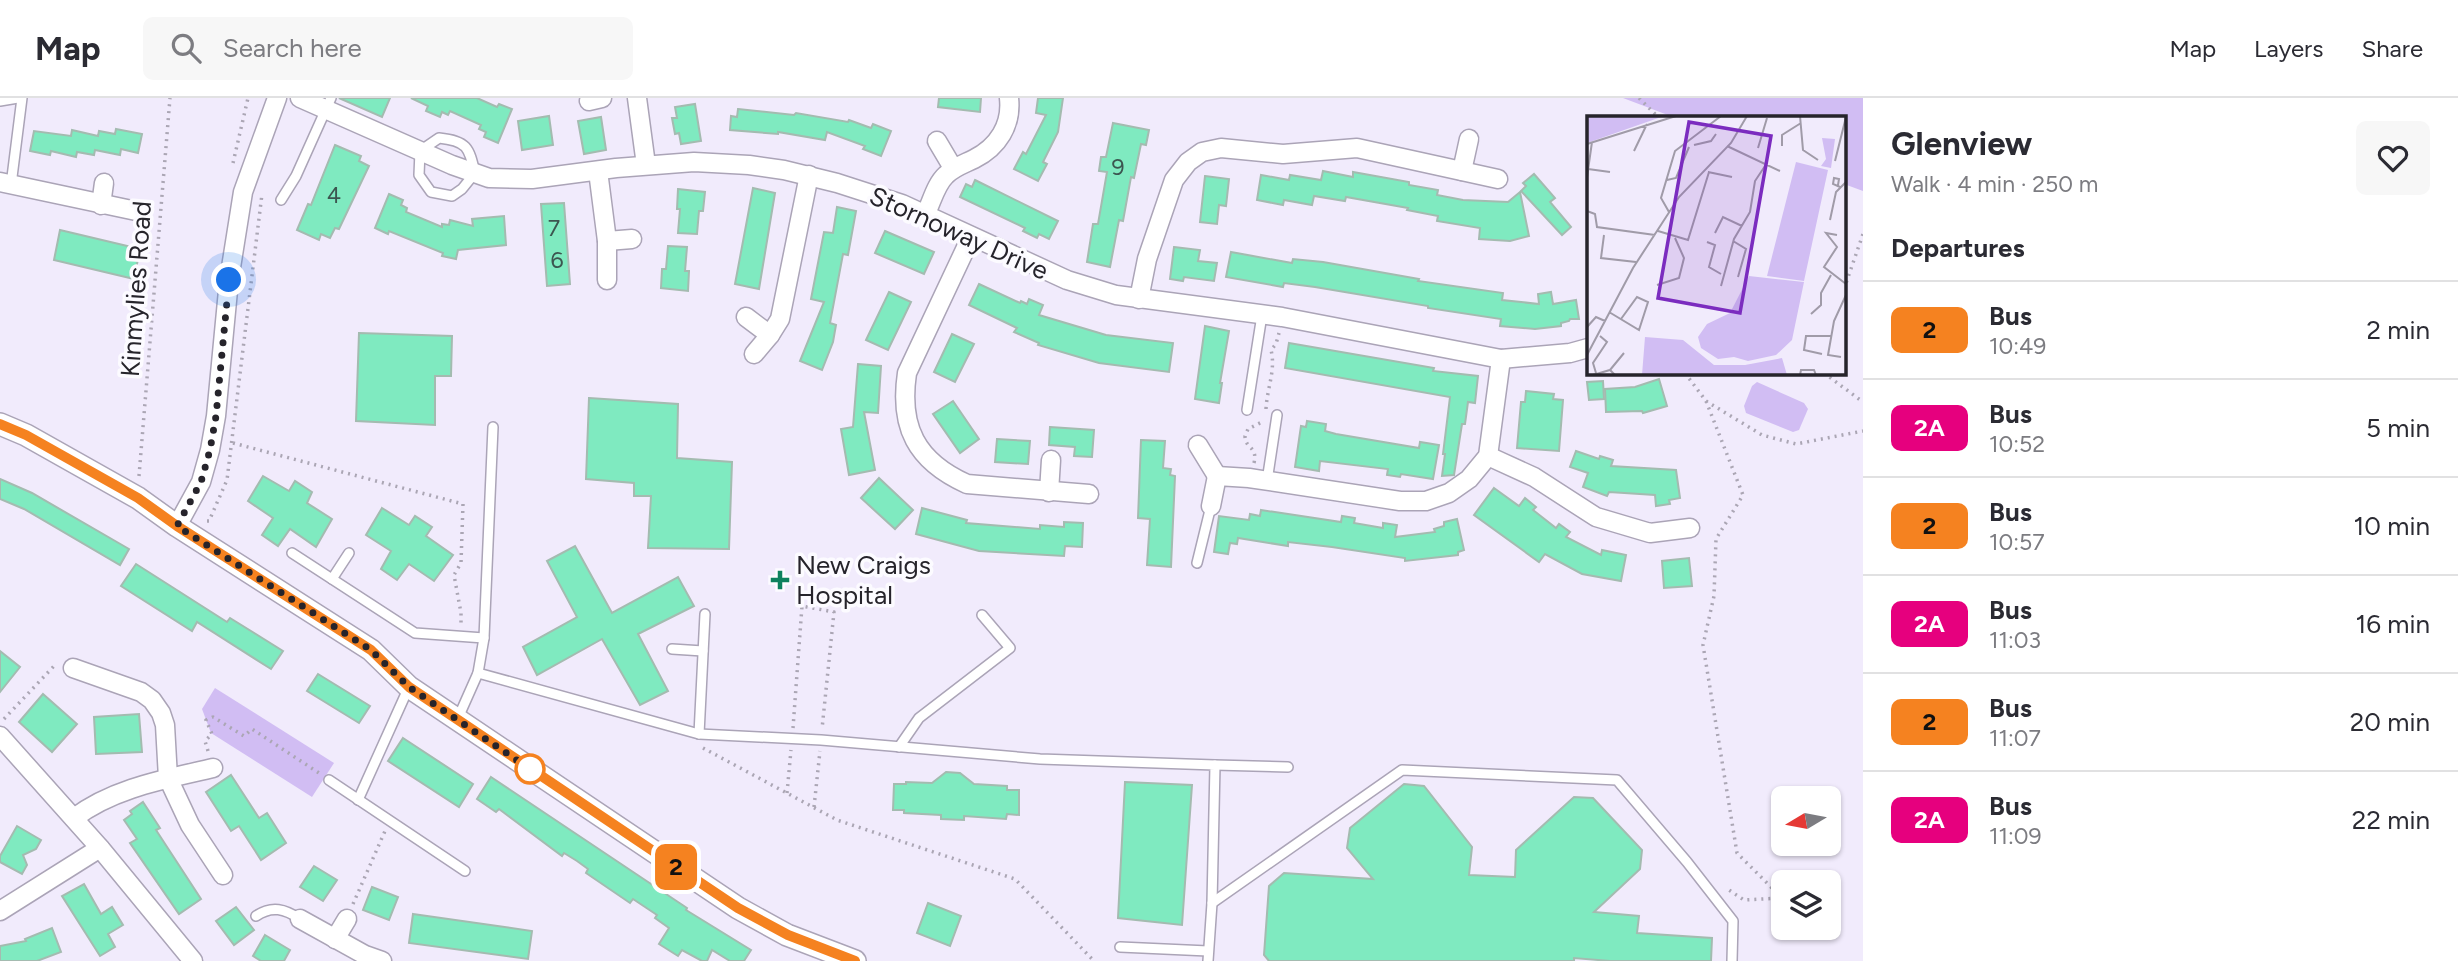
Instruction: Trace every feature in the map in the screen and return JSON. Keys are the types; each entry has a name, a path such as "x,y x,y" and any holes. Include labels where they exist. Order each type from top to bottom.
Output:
{"street":[{"path":"180,521 201,482 210,450 216,416 229,280 243,192 277,98"},
{"name":"Stornoway Drive","path":"300,98 329,104 420,151 489,178 509,180 694,162 749,164 809,175 877,194 926,213 971,237 1067,280 1116,295 1262,315 1502,359 1570,353 1587,348"},
{"path":"637,98 646,165"},
{"path":"926,213 943,178 953,169 988,151 997,142 1010,116 1009,98"},
{"path":"1462,170 1469,139"},
{"path":"937,141 953,169"},
{"path":"1139,299 1147,259 1174,180 1188,162 1202,152 1221,148 1283,154 1357,148 1498,179"},
{"path":"598,171 607,241 607,280"},
{"path":"754,354 780,319 784,306 809,175"},
{"path":"6,183 141,212"},
{"path":"101,205 104,183"},
{"path":"971,237 907,373 903,398 906,419 914,441 929,461 949,476 967,484 1089,494"},
{"path":"607,241 632,239"},
{"path":"746,317 770,335"},
{"path":"1217,476 1401,501 1426,501 1449,493 1469,479 1488,456 1502,359"},
{"path":"0,424 26,435 180,521 371,650 409,687 738,908 788,935 855,961"},
{"path":"1198,445 1217,476 1211,506"},
{"path":"1488,456 1534,477 1596,517 1650,533 1690,528"},
{"path":"1049,492 1051,460"},
{"path":"73,668 141,692 152,700 165,725 168,778 190,825 223,876"},
{"path":"0,736 100,848 193,961"},
{"path":"74,818 103,799 168,778 213,768"},
{"path":"0,911 100,848"},
{"path":"300,919 382,961"},
{"path":"335,939 346,919"}],"lane":[{"path":"0,102 20,98 6,183"},
{"path":"281,200 296,176 329,104"},
{"path":"439,138 456,140 470,150 475,173 462,189 452,196 431,192 419,175 420,151 439,138"},
{"path":"1247,410 1262,315"},
{"path":"1267,481 1277,415"},
{"path":"457,720 478,673 484,638 493,427"},
{"path":"1197,563 1211,506"},
{"path":"292,552 415,633 484,638"},
{"path":"332,579 349,553"},
{"path":"699,734 705,614"},
{"path":"899,747 919,718 1010,648 982,615"},
{"path":"672,649 703,651"},
{"path":"478,673 699,734 821,740 1040,759 1288,767"},
{"path":"358,800 409,687"},
{"path":"1119,947 1208,956 1215,765"},
{"path":"1212,904 1402,770 1617,780 1733,921 1732,961"},
{"path":"330,780 465,872"},
{"path":"256,916 265,909 276,908 300,919"}],"path":[{"name":"Kinmylies Road","path":"139,483 170,98"},
{"path":"1639,98 1657,116"},
{"path":"180,521 209,521 227,480 263,186"},
{"path":"1846,283 1863,234"},
{"path":"1686,374 1706,401 1743,495 1716,539 1714,596 1703,645 1737,853 1782,898 1744,900 1725,887"},
{"path":"1825,374 1863,402"},
{"path":"1706,401 1762,435 1796,444 1863,431"},
{"path":"233,443 463,504 461,563 454,575 461,613 460,636"},
{"path":"787,793 802,606 834,612 814,807"},
{"path":"0,723 54,666 66,671 73,668"},
{"path":"213,768 205,741 212,734 206,720 214,717 244,736 252,729 330,780"},
{"path":"699,745 837,820 1015,879 1094,961"},
{"path":"346,919 389,821"}],"shaded area":[{"path":"1623,98 1863,98 1863,191 1846,185 1846,116 1670,116"},
{"path":"1757,382 1804,403 1808,409 1799,430 1793,432 1746,413 1744,406 1752,386"},
{"path":"215,688 334,763 312,797 211,733 202,709"}],"building":[{"path":"339,98 390,98 382,117"},
{"path":"411,98 477,98 497,107 499,104 512,109 498,143 484,137 486,132 479,129 481,125 450,111 448,115 442,112 440,117 426,111 428,106"},
{"path":"939,98 981,98 980,112 938,107"},
{"path":"1038,98 1063,98 1058,132 1043,162 1047,164 1038,181 1014,169 1023,152 1026,154 1046,115 1036,113"},
{"path":"695,104 701,141 681,144 679,133 675,134 672,118 677,118 675,107"},
{"path":"738,109 849,120 871,128 873,124 891,131 881,156 863,149 865,146 827,132 825,140 778,132 730,130 731,116 737,117"},
{"path":"549,116 553,145 522,150 518,121"},
{"path":"601,117 606,150 584,154 578,121"},
{"path":"1113,123 1149,130 1146,145 1141,144 1134,178 1131,177 1123,221 1119,220 1110,267 1087,262 1093,224 1098,224 1107,172 1099,171 1101,157 1106,157"},
{"path":"116,129 142,134 138,153 121,149 120,155 95,150 94,155 77,152 76,157 51,151 50,155 30,151 34,131 71,136 72,130 98,136 99,131 115,134"},
{"path":"335,145 361,156 359,161 369,166 339,229 335,228 330,238 321,234 319,240 297,230 308,204 311,205"},
{"path":"1323,171 1353,177 1353,172 1409,182 1409,185 1438,190 1437,195 1463,200 1508,202 1520,192 1529,236 1510,241 1479,239 1480,228 1437,221 1438,216 1407,210 1408,208 1346,197 1345,201 1314,196 1312,205 1284,200 1283,205 1257,200 1261,175 1289,180 1290,175 1321,180"},
{"path":"1534,174 1555,198 1550,202 1571,227 1562,235 1521,191 1526,186 1523,183"},
{"path":"1205,176 1229,179 1226,206 1219,205 1217,224 1200,222"},
{"path":"975,180 1058,221 1049,239 1039,234 1037,238 1023,231 1025,228 960,197 966,184 972,187"},
{"path":"753,188 775,193 759,289 735,284"},
{"path":"678,189 705,192 703,211 699,211 697,234 678,233"},
{"path":"389,194 403,200 401,205 407,208 406,212 442,227 442,224 449,225 450,220 473,226 472,219 504,216 506,245 458,250 456,259 442,256 443,253 389,231 388,234 375,228"},
{"path":"564,203 570,284 547,286 541,204"},
{"path":"837,207 856,211 848,255 843,254 830,323 836,325 833,342 822,370 800,361 824,302 811,299 824,232 833,233"},
{"path":"60,230 140,249 134,279 54,260"},
{"path":"885,231 934,252 924,274 875,253"},
{"path":"668,246 687,247 685,271 689,271 688,291 661,288 662,269 666,269"},
{"path":"1174,247 1200,250 1198,261 1217,263 1214,281 1184,277 1183,281 1170,279"},
{"path":"1231,252 1292,263 1293,259 1323,262 1419,279 1418,281 1503,293 1502,300 1539,304 1538,294 1551,292 1553,304 1576,300 1579,319 1570,319 1561,323 1561,326 1535,329 1500,326 1501,319 1315,287 1284,283 1283,287 1226,277"},
{"path":"979,284 1020,303 1021,301 1027,304 1029,299 1043,305 1039,315 1106,335 1173,343 1169,372 1099,363 1038,345 1039,343 1014,332 1017,328 969,305"},
{"path":"889,292 911,302 888,350 866,340"},
{"path":"1205,326 1229,331 1219,403 1195,399"},
{"path":"359,333 452,336 451,376 435,376 435,425 356,421"},
{"path":"952,334 974,344 955,382 934,372"},
{"path":"1289,343 1434,368 1433,371 1478,376 1475,403 1468,402 1465,424 1462,424 1454,475 1442,476 1450,397 1285,368"},
{"path":"858,364 881,366 878,413 864,412 875,470 849,475 841,429 853,427"},
{"path":"1659,379 1667,406 1643,413 1606,412 1605,389 1635,387"},
{"path":"1603,381 1604,399 1589,400 1587,382"},
{"path":"1526,391 1554,394 1553,399 1563,400 1559,451 1517,448 1521,402 1525,402"},
{"path":"589,398 678,404 677,458 732,462 729,549 648,548 651,496 634,496 634,483 586,479"},
{"path":"953,401 979,439 960,453 933,414"},
{"path":"1307,421 1326,424 1325,431 1336,434 1419,448 1420,442 1439,445 1433,479 1401,474 1400,477 1387,475 1388,469 1320,461 1319,471 1295,467 1301,426 1306,427"},
{"path":"1050,427 1094,430 1092,457 1074,456 1075,447 1049,445"},
{"path":"997,439 1030,441 1028,464 995,462"},
{"path":"1141,440 1165,441 1163,468 1171,469 1170,475 1175,476 1171,567 1147,565 1150,519 1138,518"},
{"path":"1576,451 1599,459 1600,456 1613,460 1611,466 1676,470 1680,498 1669,500 1670,504 1656,506 1655,495 1609,492 1607,496 1583,487 1588,473 1570,467"},
{"path":"263,476 289,491 295,481 312,492 307,503 332,519 316,547 290,529 278,546 262,535 273,518 248,501"},
{"path":"879,478 913,510 895,529 861,498"},
{"path":"0,479 32,493 129,549 120,565 24,509 0,499"},
{"path":"1494,488 1519,506 1525,498 1536,507 1533,510 1556,528 1559,524 1570,532 1566,537 1601,555 1602,550 1626,555 1621,581 1582,574 1545,554 1539,562 1474,515"},
{"path":"382,508 409,525 415,516 432,527 426,536 453,555 434,581 409,564 397,580 381,569 391,551 366,535"},
{"path":"922,508 967,520 966,523 1040,529 1040,525 1064,527 1064,522 1083,523 1082,547 1065,546 1064,556 979,551 916,534"},
{"path":"1261,510 1341,522 1342,516 1355,518 1354,523 1383,528 1383,523 1397,525 1395,537 1435,532 1434,529 1444,526 1444,522 1457,519 1464,550 1458,552 1458,555 1405,561 1405,558 1332,547 1288,542 1288,546 1238,538 1237,544 1230,543 1228,554 1214,552 1219,516 1249,520 1250,514 1260,516"},
{"path":"575,546 612,613 678,577 694,606 638,634 668,691 640,705 602,639 537,675 523,647 577,617 547,561"},
{"path":"1689,558 1692,586 1664,588 1662,561"},
{"path":"136,564 227,622 230,618 283,651 271,669 197,622 192,631 121,586"},
{"path":"0,651 20,667 0,692"},
{"path":"318,674 370,706 359,723 307,691"},
{"path":"43,694 77,724 52,752 19,722"},
{"path":"139,714 142,752 96,754 94,717"},
{"path":"403,738 473,784 459,807 388,761"},
{"path":"946,772 960,773 974,784 1007,786 1007,790 1019,790 1019,815 1007,814 1006,819 964,816 964,820 941,819 941,815 893,810 894,784 932,783"},
{"path":"231,775 259,818 267,813 286,843 261,860 239,826 231,831 206,792"},
{"path":"491,777 687,908 686,910 751,950 744,961 730,961 712,950 707,961 702,961 682,950 678,956 659,944 669,928 655,918 657,915 633,899 630,903 586,873 588,869 577,861 564,853 562,856 499,809 496,812 477,799"},
{"path":"1125,782 1192,785 1182,925 1118,918"},
{"path":"1404,784 1424,786 1472,847 1469,875 1515,877 1516,850 1574,797 1593,798 1642,850 1640,869 1594,912 1639,916 1637,933 1712,938 1711,961 1610,961 1574,958 1574,961 1269,961 1264,955 1269,886 1284,873 1373,879 1347,848 1350,828"},
{"path":"143,802 160,828 156,830 201,899 179,914 130,843 137,839 124,820 132,814 130,811"},
{"path":"17,826 41,840 36,849 23,855 27,865 22,874 0,862 0,856"},
{"path":"314,866 337,880 323,901 300,887"},
{"path":"84,884 101,914 112,907 123,925 108,934 115,947 100,956 62,896"},
{"path":"372,887 398,897 389,920 363,910"},
{"path":"928,903 961,916 950,946 917,933"},
{"path":"236,907 254,930 234,945 216,921"},
{"path":"413,914 532,931 528,959 409,943"},
{"path":"52,928 61,952 37,961 0,961 0,946 26,941 25,939"},
{"path":"265,935 290,950 284,961 261,961 253,956"}],"bus line":[{"name":"2","path":"0,424 26,435 138,498 177,526 371,650 409,687 738,908 788,935 855,961"}],"place":[{"name":"New Craigs Hospital","path":"780,580"}],"route":[{"path":"229,280 216,416 210,450 201,482 177,526 371,650 409,687 530,769"}]}
